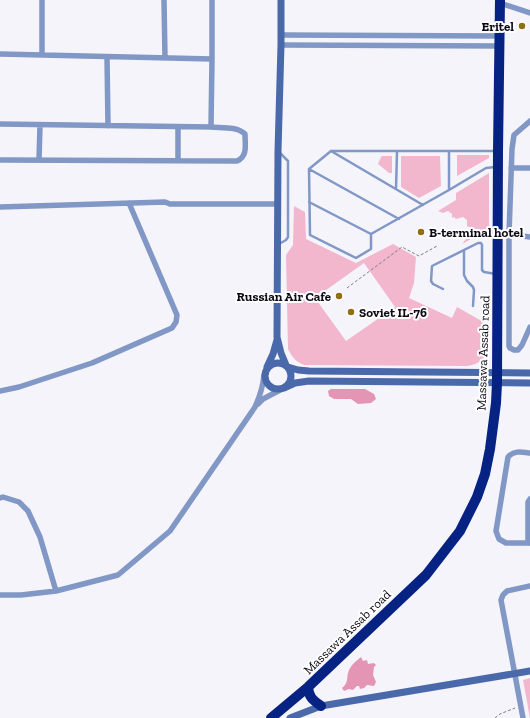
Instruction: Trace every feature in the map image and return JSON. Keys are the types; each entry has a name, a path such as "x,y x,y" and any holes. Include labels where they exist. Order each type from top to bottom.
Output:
{"highway":[{"name":"Massawa Assab road","path":"271,718 308,687 426,574 460,531 477,497 485,474 495,411 497,378 500,1"},
{"path":"308,687 310,697 321,706"}],"street":[{"path":"42,0 42,55"},
{"path":"164,0 165,58"},
{"path":"211,128 212,0"},
{"path":"0,595 21,595 56,591 118,575 170,531 255,407 262,389 265,373 273,354 277,338 278,151 281,0"},
{"path":"500,1 530,13"},
{"path":"281,35 500,41"},
{"path":"281,45 500,41"},
{"path":"0,54 212,58"},
{"path":"107,57 108,126"},
{"path":"530,121 514,135 512,141 509,234 510,348 518,350 522,345 530,327"},
{"path":"0,124 238,129 245,134 244,155 237,161 0,160"},
{"path":"39,160 40,125"},
{"path":"178,127 178,160"},
{"path":"511,168 530,168"},
{"path":"0,207 165,202 170,204 278,204"},
{"path":"0,391 19,387 92,362 172,328 176,322 177,315 128,203"},
{"path":"509,234 530,237"},
{"path":"255,407 263,399 289,384 291,378 291,372 281,353 277,338"},
{"path":"530,373 497,378 309,381 295,383 276,389 271,387 265,381 265,373 269,366 275,363 280,363 298,370 309,371 497,378 530,383"},
{"path":"530,453 516,452 511,453 508,457 496,532 499,539 506,543 530,543 528,540 528,502 530,499"},
{"path":"0,498 3,497 19,502 28,511 40,537 56,591"},
{"path":"523,718 502,600 503,595 507,591 530,586"},
{"path":"290,718 321,706 530,671"}],"lane":[{"path":"277,245 286,240 288,237 288,161 278,151"},
{"path":"309,169 331,151 498,151"},
{"path":"331,151 423,204"},
{"path":"396,189 397,152"},
{"path":"449,152 449,190"},
{"path":"371,234 486,168 498,167"},
{"path":"309,169 310,235 356,258 371,249 371,234"},
{"path":"309,169 399,219"},
{"path":"309,202 371,234"},
{"path":"443,289 433,284 431,281 432,266 478,243 481,243 482,245 482,270 484,272 498,275"},
{"path":"464,251 464,275 467,281 474,287 473,306"}],"path":[{"path":"347,288 402,247 419,256 437,246"},
{"path":"495,718 500,714 520,706"}],"shaded area":[{"path":"457,155 489,155 489,158 457,176"},
{"path":"382,156 392,156 392,173 389,173 378,164"},
{"path":"401,156 440,156 441,186 419,198 401,187"},
{"path":"489,173 489,229 462,244 466,239 466,236 470,234 471,228 467,226 467,220 463,217 456,219 454,217 452,218 452,214 448,211 443,213 438,211 456,200 456,193"},
{"path":"294,206 305,212 306,239 356,263 393,244 416,257 414,283 409,298 452,318 457,307 487,324 488,345 485,356 481,361 467,366 304,365 296,361 288,349 286,255 293,245","holes":["364,263 395,307 346,341 315,298"]},
{"path":"331,389 365,389 374,394 376,399 371,403 358,404 351,399 334,399 329,396 328,391"},
{"path":"361,657 363,661 367,660 368,664 374,663 376,665 374,667 373,675 376,682 374,686 367,685 360,689 359,686 357,686 353,690 349,689 344,691 342,688 346,682 349,670"},
{"path":"530,678 530,718 523,680"}],"place":[{"name":"Eritel","path":"522,26"},
{"name":"B-terminal hotel","path":"421,232"},
{"name":"Russian Air Cafe","path":"339,296"},
{"name":"Soviet IL-76","path":"351,312"}]}
